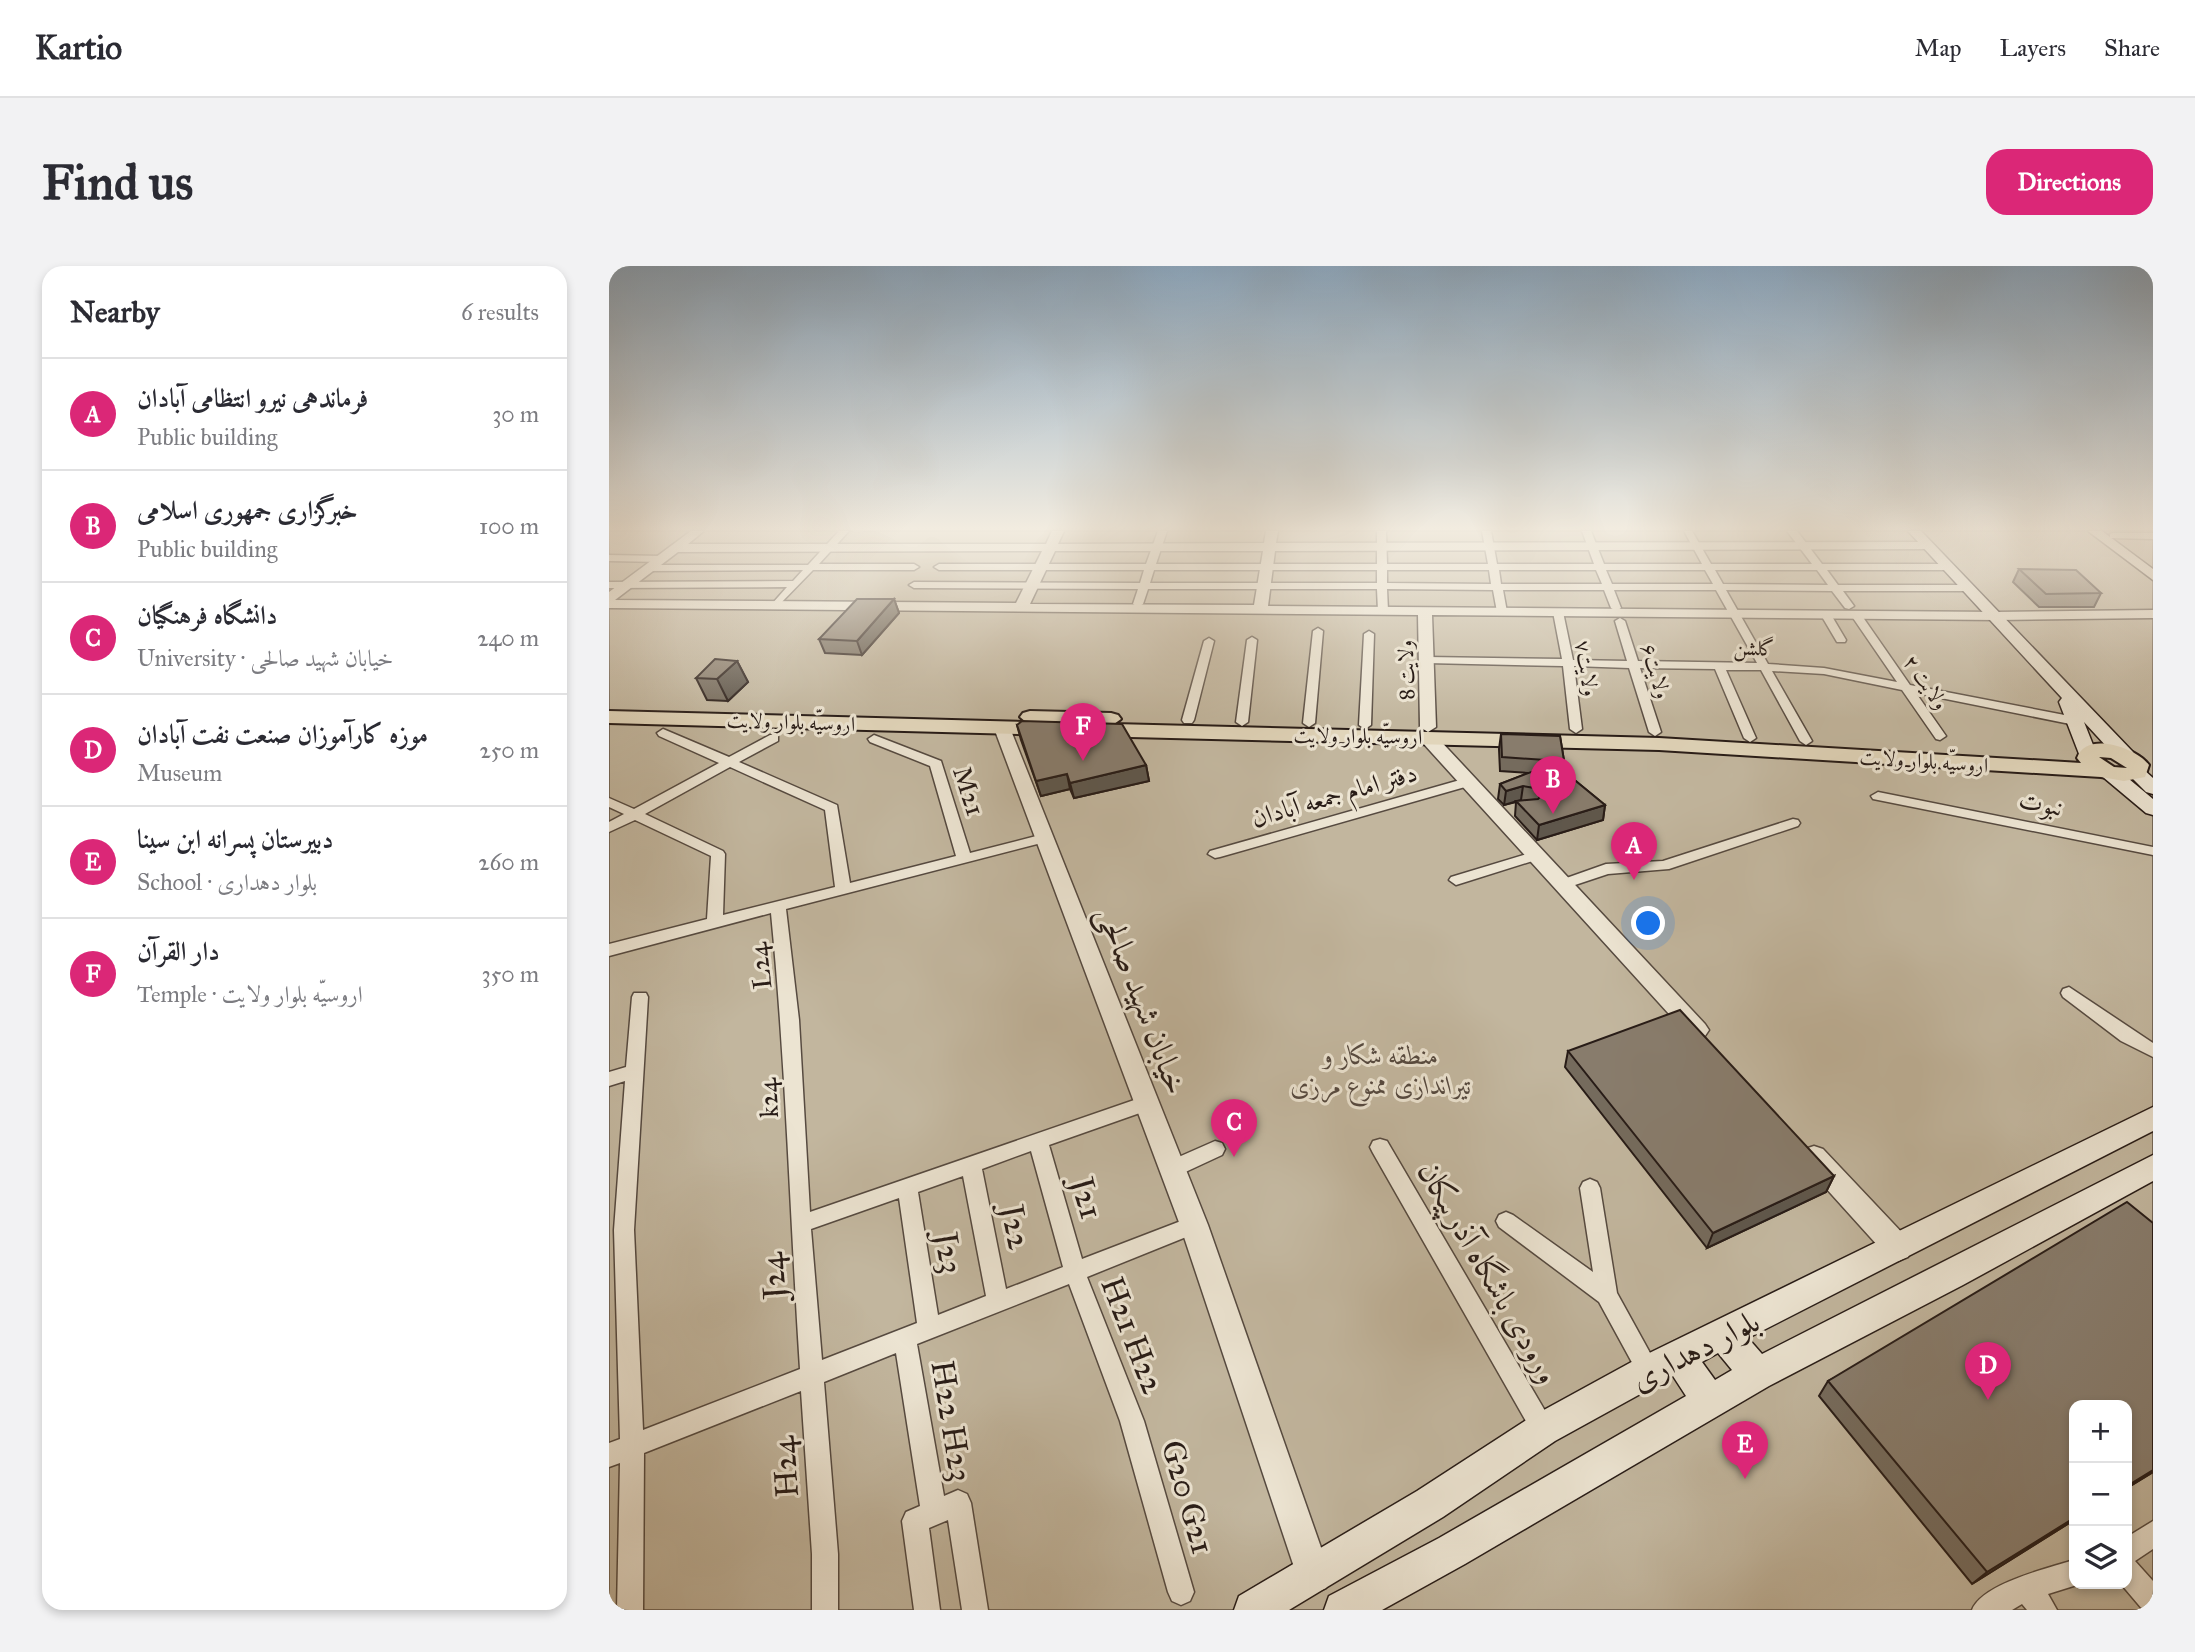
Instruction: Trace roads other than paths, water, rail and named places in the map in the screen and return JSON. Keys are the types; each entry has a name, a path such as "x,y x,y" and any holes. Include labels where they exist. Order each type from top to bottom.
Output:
{"main road":[{"path":"1976,594 2064,692 2139,765 2153,788"},
{"path":"2064,692 2088,756 2153,809"},
{"name":"اروسیّه بلوار ولایت","path":"609,707 676,720 1002,728 1179,724"},
{"name":"اروسیّه بلوار ولایت","path":"609,717 649,713"},
{"name":"اروسیّه بلوار ولایت","path":"676,720 1179,724 1428,733 1750,738 2088,756 2103,750 2139,765 2128,775 1657,738"},
{"name":"اروسیّه بلوار ولایت","path":"1216,727 1242,722 1365,725 1428,733 1576,729 1629,737"},
{"name":"بلوار دهداری","path":"1253,1610 1314,1576 1430,1504 1543,1429 1664,1364 2153,1118"},
{"name":"بلوار دهداری","path":"1343,1610 1452,1551 1757,1374 2114,1203 2153,1167"},
{"path":"1724,1335 1757,1374"},
{"path":"1664,1364 1709,1402"}],"street":[{"path":"776,605 787,594"},
{"path":"1021,608 1027,594"},
{"path":"1137,604 1140,594"},
{"path":"1259,610 1262,594"},
{"path":"1382,594 1383,611"},
{"path":"1498,594 1502,612"},
{"path":"1611,594 1616,608"},
{"path":"1724,594 1806,741"},
{"name":"ولایت ۲","path":"1839,594 1940,736"},
{"path":"609,604 1826,615 1852,611 1997,616 2153,614"},
{"name":"ولایت 8","path":"1425,611 1428,733"},
{"name":"ولایت۷","path":"1558,612 1576,729"},
{"path":"1826,615 1841,640"},
{"path":"2015,637 2014,629 2025,616"},
{"name":"ولایت۶","path":"1620,621 1657,738"},
{"path":"1309,723 1318,631"},
{"path":"1365,725 1369,635"},
{"path":"1242,722 1252,640"},
{"path":"1179,724 1209,641"},
{"name":"گلشن","path":"1427,660 1765,667 1824,671 2075,720"},
{"path":"1719,666 1750,738"},
{"path":"676,720 729,763 832,808 843,890"},
{"name":"خیابان شهید صالحی","path":"1002,728 1194,1225 1314,1576"},
{"path":"1428,733 1467,782 1505,812 1537,855 1712,1046"},
{"path":"609,828 773,738"},
{"name":"M21","path":"874,739 936,764 964,858"},
{"name":"دفتر امام جمعه آبادان","path":"1215,854 1467,782"},
{"name":"نبوت","path":"1878,796 2153,851"},
{"path":"609,802 718,854 715,923"},
{"path":"1563,884 1606,869 1664,866 1793,823"},
{"path":"609,950 1044,838"},
{"path":"1456,880 1537,855"},
{"name":"L24","path":"778,906 790,1020"},
{"path":"2069,993 2127,1036 2153,1051"},
{"path":"630,1610 621,1451 624,1230 640,997"},
{"name":"k24","path":"790,1020 797,1173"},
{"path":"609,1079 635,1071"},
{"path":"801,1224 1147,1103"},
{"path":"1795,1137 1898,1248"},
{"name":"J21","path":"1038,1141 1075,1272"},
{"name":"ورودی باشگاه آذرپیکان","path":"1380,1147 1543,1429"},
{"path":"1172,1169 1215,1149"},
{"name":"J22","path":"971,1164 998,1302"},
{"name":"J24","path":"797,1173 812,1376"},
{"name":"J23","path":"907,1187 929,1329"},
{"path":"1590,1188 1607,1295"},
{"path":"1506,1221 1607,1295 1664,1364"},
{"path":"621,1451 1194,1225"},
{"name":"H21 H22","path":"1075,1272 1132,1421"},
{"name":"H22 H23","path":"905,1339 924,1517 927,1610"},
{"name":"H24","path":"812,1376 825,1554 825,1610"},
{"name":"G20 G21","path":"1132,1421 1181,1592"},
{"path":"924,1517 958,1503 975,1610"},
{"path":"2132,1549 2153,1534"},
{"path":"1985,1610 2026,1588 2069,1575"},
{"path":"2132,1578 2153,1601"},
{"path":"2026,1588 2044,1610"}],"place":[{"name":"دار القرآن","path":"1083,761"},
{"name":"خبرگزاری جمهوری اسلامی","path":"1553,814"},
{"name":"فرماندهی نیرو انتظامی آبادان","path":"1634,880"},
{"name":"دانشگاه فرهنگیان","path":"1234,1157"},
{"name":"موزه کارآموزان صنعت نفت آبادان","path":"1988,1400"},
{"name":"دبیرستان پسرانه ابن سینا","path":"1745,1479"}],"park label":[{"name":"منطقه شکار و تیراندازی ممنوع مرزی","path":"1381,1070"}]}
